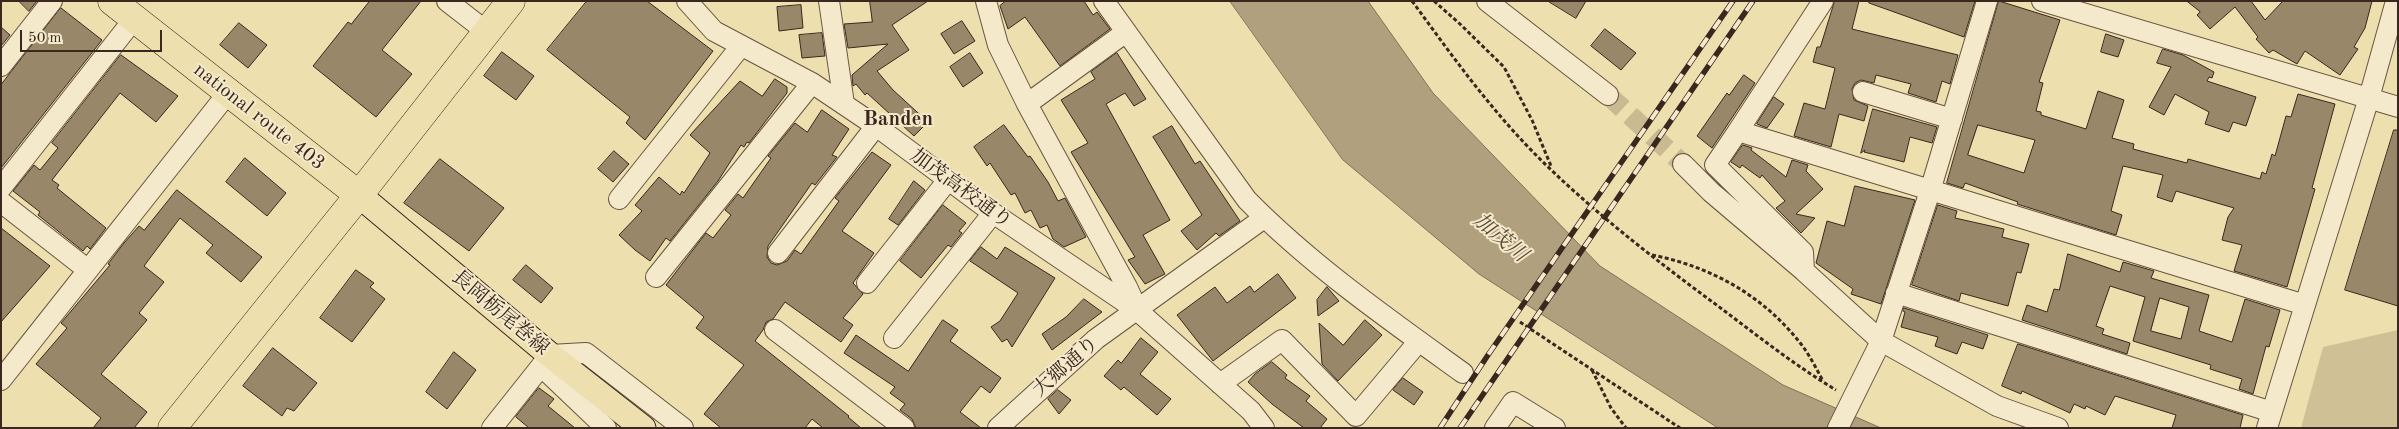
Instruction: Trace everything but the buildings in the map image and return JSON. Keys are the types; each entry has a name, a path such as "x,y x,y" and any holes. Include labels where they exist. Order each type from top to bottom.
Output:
{"highway":[{"name":"national route 403","path":"112,1 359,195"},
{"path":"172,428 359,195 511,1"}],"main road":[{"name":"長岡栃尾巻線","path":"359,195 545,361 643,428"}],"street":[{"path":"1,66 52,1"},
{"path":"447,1 487,32"},
{"name":"加茂高校通り","path":"687,1 714,31 812,83 844,104 993,213 1138,311 1251,411 1264,428"},
{"path":"829,1 844,104"},
{"path":"986,1 998,44 1027,104 1138,311"},
{"path":"1104,1 1246,200 1264,218 1371,306 1462,373"},
{"path":"1487,1 1608,95"},
{"path":"1804,271 1803,252 1715,165 1823,1"},
{"path":"1838,428 1881,341 1930,191 1987,1"},
{"path":"2042,1 2398,106"},
{"path":"1896,294 2269,420 2369,98 2396,1"},
{"path":"1,188 134,19"},
{"path":"1027,104 1126,32"},
{"path":"619,199 741,46"},
{"path":"656,277 812,83"},
{"path":"1863,92 1952,119"},
{"path":"1,380 228,93"},
{"path":"778,253 876,126"},
{"path":"1738,131 2305,306"},
{"path":"1683,164 1711,192 1804,271 1881,341 1997,406 2058,428"},
{"path":"867,283 948,180"},
{"path":"1,202 88,270"},
{"path":"894,338 993,213"},
{"name":"大郷通り","path":"1007,425 1096,339 1138,311 1264,218"},
{"path":"775,330 904,428"},
{"path":"1220,384 1282,340 1356,416 1419,341"},
{"path":"492,428 545,361 586,352 683,428"},
{"path":"545,361 606,428"},
{"path":"1495,428 1513,402 1555,428"}],"path":[{"path":"1412,1 1456,62 1532,151 1651,255 1838,392"},
{"path":"1434,1 1504,67 1532,120 1552,169"},
{"path":"1651,255 1682,261 1714,274 1765,307 1789,330 1805,349 1824,382"},
{"path":"1520,322 1680,428"},
{"path":"1592,369 1611,408 1626,428"}],"shaded area":[{"path":"2398,330 2398,428 2301,428 2323,347"}],"water":[{"name":"加茂川","path":"1230,1 1368,1 1433,93 1600,266 1783,385 1881,428 1718,428 1479,274 1343,160"}],"tunnel":[{"path":"1608,95 1683,164"}],"railway":[{"path":"1440,428 1488,355 1733,1"},
{"path":"1460,428 1753,1"}],"district":[{"name":"Banden","path":"898,119"}]}
